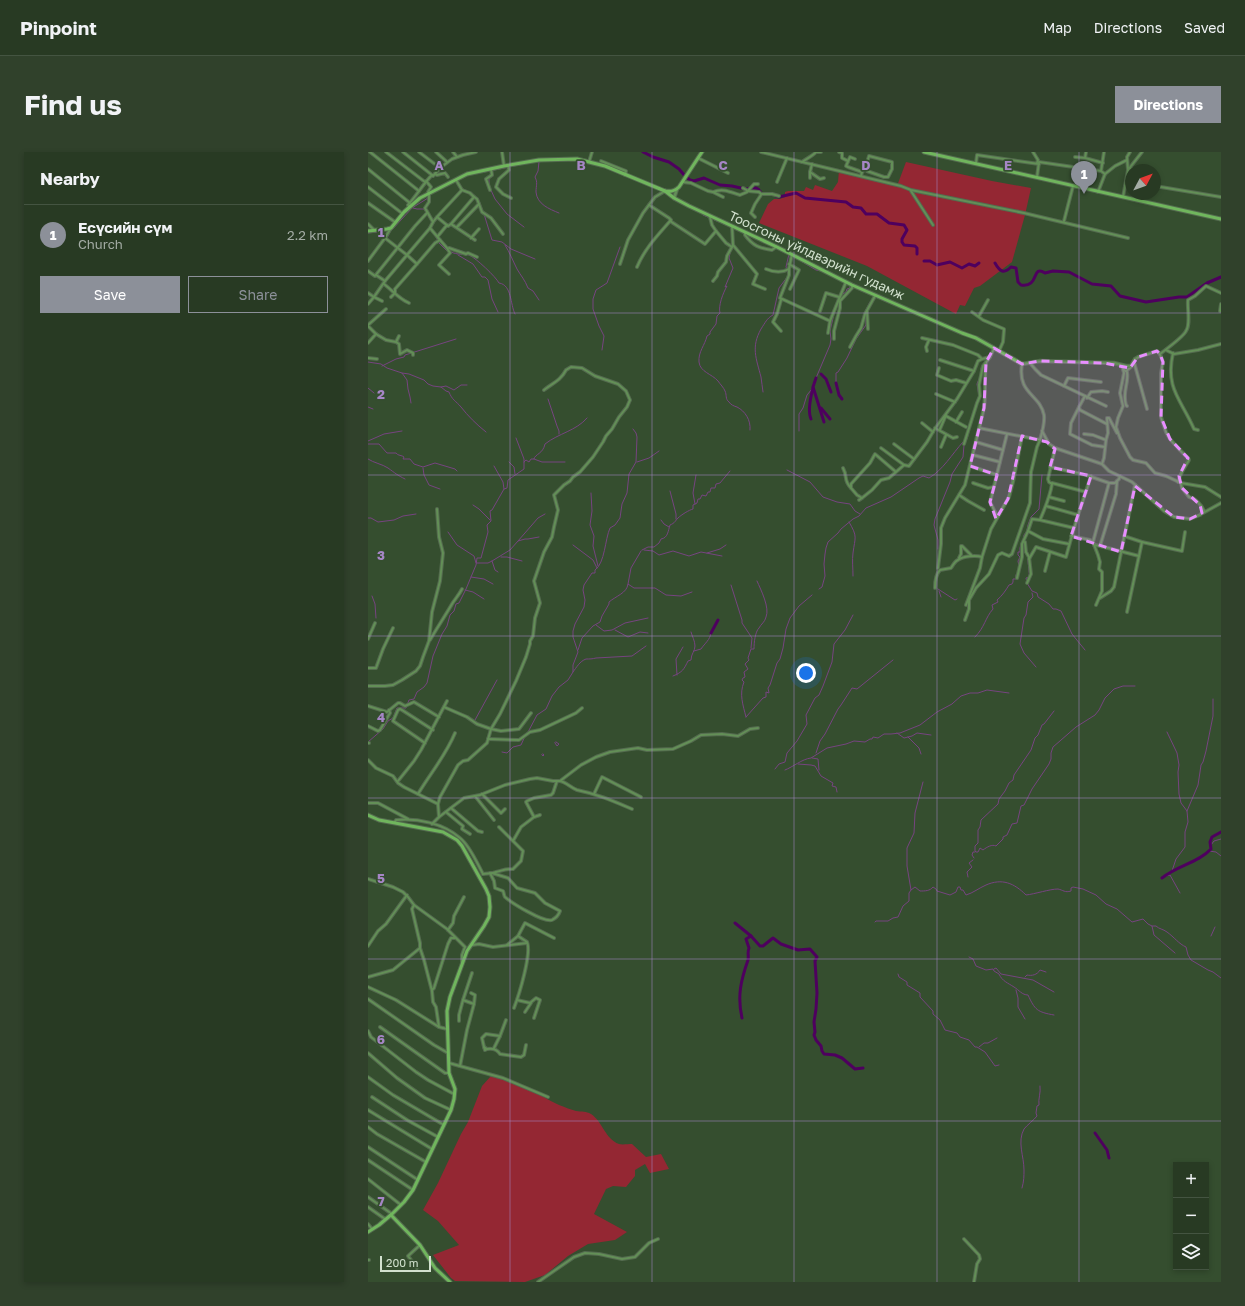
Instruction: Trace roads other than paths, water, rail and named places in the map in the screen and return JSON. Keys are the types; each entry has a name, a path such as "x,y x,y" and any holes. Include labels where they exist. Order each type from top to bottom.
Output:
{"main road":[{"path":"665,191 677,189 684,181 702,152"},
{"path":"924,152 1221,219"},
{"name":"Тоосгоны үйлдвэрийн гудамж","path":"391,228 410,207 428,193 466,174 539,160 562,158 577,159 605,166 665,191 674,198 709,216 732,225 852,285 976,338 1022,364"},
{"path":"368,231 391,228"},
{"path":"368,814 379,820 444,832 457,840 481,875 489,896 490,913 484,926 471,945 462,964 447,1011 449,1073 455,1089 451,1110 413,1190 392,1215 368,1232"},
{"path":"392,1215 420,1245 435,1268 450,1282"}],"street":[{"path":"370,152 419,190"},
{"path":"386,152 431,187 428,193 429,202 425,208 433,222"},
{"path":"403,152 432,175"},
{"path":"419,152 440,168"},
{"path":"436,152 447,162"},
{"path":"453,152 457,156"},
{"path":"435,174 447,162 457,156 476,152"},
{"path":"502,152 504,166"},
{"path":"589,162 592,152"},
{"path":"760,152 901,186 910,190 1064,222 1128,238"},
{"path":"802,162 808,156 815,154 816,152 821,152"},
{"path":"839,152 842,153 842,158 848,161"},
{"path":"1033,152 1038,160 1036,178"},
{"path":"1084,158 1086,152"},
{"path":"1101,171 1104,152"},
{"path":"1128,164 1127,157 1130,152"},
{"path":"1133,164 1142,152"},
{"path":"975,164 978,153 1038,164 1039,162 1101,171 1105,174"},
{"path":"861,176 869,156 892,162 892,169 888,177 866,171 865,169"},
{"path":"855,159 850,157 846,166 862,172"},
{"path":"1075,157 1103,162"},
{"path":"698,158 728,173"},
{"path":"777,182 787,158"},
{"path":"1098,192 1105,174 1127,160"},
{"path":"601,161 626,171 625,175"},
{"path":"810,178 812,164"},
{"path":"508,167 509,170 498,179 496,187 503,194 511,198"},
{"path":"368,169 410,203"},
{"path":"490,190 486,179 492,175 491,170"},
{"path":"810,172 820,179 824,178"},
{"path":"410,207 408,205 432,175 445,173 448,177"},
{"path":"455,179 462,190 470,193 477,199 483,212 491,218 503,234"},
{"path":"684,181 722,197"},
{"path":"1123,197 1125,183"},
{"path":"713,192 722,190 740,195 744,194 754,184 758,184"},
{"path":"1064,222 1073,186"},
{"path":"368,187 403,214"},
{"path":"1161,187 1221,197"},
{"path":"743,188 757,191 761,194 772,194 779,196"},
{"path":"674,198 677,189"},
{"path":"368,304 430,228 437,217 462,190"},
{"path":"910,190 933,225"},
{"path":"620,264 628,240 643,212 655,197 665,191"},
{"path":"755,217 751,213 751,210 761,194"},
{"path":"438,237 447,225 448,226 451,224 474,197 473,195"},
{"path":"368,203 396,223"},
{"path":"457,227 479,204"},
{"path":"649,205 670,218 670,221 706,244 716,231"},
{"path":"376,275 427,213"},
{"path":"709,216 716,231 726,243 733,246 757,274 753,284 765,289"},
{"path":"437,217 447,225"},
{"path":"637,267 640,258 670,221"},
{"path":"368,224 375,231"},
{"path":"451,224 475,240"},
{"path":"713,281 726,262 733,246 732,225"},
{"path":"368,261 391,228"},
{"path":"430,228 448,248 477,257"},
{"path":"471,238 479,229"},
{"path":"745,232 745,236 753,245 772,250 777,247"},
{"path":"385,238 417,264"},
{"path":"391,297 394,291 417,264 440,240"},
{"path":"448,248 450,253 439,265 449,274"},
{"path":"781,331 773,322 781,300 780,297 789,274 792,254"},
{"path":"790,264 799,270 790,289"},
{"path":"766,269 772,271 782,271 789,269"},
{"path":"368,271 376,275 402,299 409,303"},
{"path":"828,333 830,320 839,297 844,290 846,282"},
{"path":"834,339 834,331 840,308 840,301 852,288 852,285"},
{"path":"1160,354 1186,332 1188,300 1206,286 1221,293"},
{"path":"368,293 382,301"},
{"path":"820,311 826,293 839,297"},
{"path":"850,347 862,328 867,310 875,295"},
{"path":"781,300 830,320"},
{"path":"979,316 988,300"},
{"path":"1221,304 1221,311"},
{"path":"386,309 368,326 376,334 386,340 399,344 400,354 407,350 413,353 413,355"},
{"path":"867,310 868,329"},
{"path":"972,312 983,320 996,326 1000,326 1004,330 1003,342 999,351"},
{"path":"368,344 376,334"},
{"path":"396,342 399,336"},
{"path":"922,338 953,345 978,355 982,359"},
{"path":"927,351 926,347 928,340"},
{"path":"1166,350 1174,354 1221,344"},
{"path":"964,444 980,396 979,386 983,366 990,357 994,348"},
{"path":"965,620 969,609 969,600 976,588 992,568 998,555 1002,553 1009,556 1012,554 1030,503 1031,472 1040,440 1044,415 1040,406 1024,386 1021,377 1022,364 1040,361 1104,363 1114,364 1124,369 1131,368 1138,357 1156,351 1160,354 1163,362 1161,372 1161,417 1166,432 1189,460 1179,476 1179,482 1189,497 1203,508 1202,513"},
{"path":"1173,353 1171,365 1172,384 1194,429 1198,430"},
{"path":"881,448 904,465 909,466 955,402 974,371 978,361 990,357"},
{"path":"368,358 377,359"},
{"path":"940,360 974,371"},
{"path":"1135,360 1147,409"},
{"path":"938,568 941,528 945,518 964,487 984,408 986,396 984,378 986,362"},
{"path":"1030,363 1041,374 1106,406"},
{"path":"1124,369 1131,366"},
{"path":"439,816 438,804 440,797 458,765 463,760 468,760 487,742 491,729 516,681 532,636 535,618 540,603 534,581 544,552 552,537 558,510 554,495 580,472 596,453 604,442 606,436 627,407 630,400 626,391 618,384 595,376 582,368 577,367 570,367 558,381 544,390"},
{"path":"939,368 937,375 951,381 956,380 966,384"},
{"path":"1118,433 1116,424 1123,406 1120,393 1124,369"},
{"path":"1124,369 1128,377 1124,395 1127,406"},
{"path":"1064,386 1068,378 1101,382"},
{"path":"1105,447 1092,445 1070,434 1071,423 1086,397 1094,391 1108,392"},
{"path":"936,394 955,402"},
{"path":"1079,408 1080,410 1107,424"},
{"path":"940,429 948,411"},
{"path":"956,422 962,412"},
{"path":"946,416 966,427"},
{"path":"1102,464 1108,433 1108,418 1133,460 1146,463 1155,473 1179,482 1205,487 1221,497"},
{"path":"922,423 933,432"},
{"path":"935,428 953,438 957,437"},
{"path":"979,428 1040,440"},
{"path":"1042,431 1049,444 1055,448 1102,464 1109,471 1132,482 1164,511 1174,517 1190,519 1221,503"},
{"path":"996,519 996,514 990,502 1007,434"},
{"path":"1084,434 1093,435 1106,440"},
{"path":"941,447 946,435"},
{"path":"966,605 980,568 991,528 1009,497 1022,436"},
{"path":"976,442 1003,450"},
{"path":"894,444 914,459"},
{"path":"1048,482 1055,448"},
{"path":"851,488 852,484 870,463 875,454 896,472"},
{"path":"973,455 1000,462"},
{"path":"859,500 872,490 881,480 889,478 904,465"},
{"path":"970,466 997,475"},
{"path":"1050,467 1091,476 1109,483 1115,483 1117,481"},
{"path":"843,468 846,474 845,480 847,484 857,495 862,498"},
{"path":"1029,559 1036,547 1066,557 1071,536 1091,476"},
{"path":"1100,546 1116,494 1117,481 1120,476"},
{"path":"1048,482 1086,492"},
{"path":"1040,520 1049,497 1052,484 1048,482"},
{"path":"973,483 988,488 994,488"},
{"path":"1096,605 1102,590 1102,572 1099,569 1098,555 1093,543 1109,483"},
{"path":"1100,598 1109,593 1114,587 1135,485"},
{"path":"959,495 968,502 984,510"},
{"path":"1049,497 1064,501"},
{"path":"1046,506 1078,515"},
{"path":"429,641 432,612 440,581 443,554 439,537 437,509"},
{"path":"1017,578 1022,557 1022,544 1032,519 1074,528"},
{"path":"1028,532 1044,539 1069,544"},
{"path":"1124,536 1142,542 1182,551 1185,532"},
{"path":"1071,536 1100,546 1139,556"},
{"path":"1025,539 1026,552 1029,557 1031,574 1027,583"},
{"path":"1127,612 1142,542"},
{"path":"935,588 938,571 942,568 951,568 961,554 962,546 972,556"},
{"path":"1044,571 1050,552"},
{"path":"958,559 972,556 982,557"},
{"path":"368,686 393,685 411,675 420,666 429,641 452,604 459,596 462,588"},
{"path":"368,639 375,623"},
{"path":"368,668 376,668 383,648 393,628"},
{"path":"398,781 414,761 447,701"},
{"path":"368,706 387,712 400,702 405,706 414,702 439,717"},
{"path":"444,707 467,717 476,724 501,731 518,729 531,713"},
{"path":"488,739 519,740 530,732 540,730 576,713 582,708"},
{"path":"368,726 376,730 380,730 390,713 389,710"},
{"path":"425,743 393,721 398,710 402,710 432,730"},
{"path":"534,817 526,802 527,801 552,794 558,781 581,765 596,757 610,752 638,748 647,750 673,749 701,735 722,734 738,736 750,729 758,728"},
{"path":"418,794 450,744 455,733"},
{"path":"368,760 376,768 390,774 404,787 438,804"},
{"path":"594,794 602,777 641,797"},
{"path":"432,824 439,816 464,798 482,794 505,784 537,778 558,781 576,790 594,794 632,809"},
{"path":"482,794 499,812 502,813 506,809"},
{"path":"475,796 494,820"},
{"path":"368,803 378,803 408,819 443,828 460,838 476,859 481,875 513,869 520,863 523,851 499,827"},
{"path":"451,808 478,831 482,832"},
{"path":"446,812 463,826 462,829 470,834"},
{"path":"513,841 521,827 534,817 540,815"},
{"path":"394,823 396,820 408,819"},
{"path":"491,873 508,878 517,888 535,893 545,903 560,911 559,913 555,919 548,920 513,904 505,896 503,891 495,888 494,879 491,873"},
{"path":"368,880 393,887 407,895 414,905 448,930 465,947 462,955 462,964"},
{"path":"368,946 407,895"},
{"path":"448,930 453,923 454,916 464,897"},
{"path":"414,905 412,909 420,948 432,991 433,1002 436,1007 439,1027"},
{"path":"507,945 518,936 525,923 554,938"},
{"path":"514,1008 528,958 529,949 528,943 518,936"},
{"path":"432,991 448,944 452,938 456,938"},
{"path":"471,945 478,944 493,947 528,943"},
{"path":"368,977 393,970 420,948"},
{"path":"459,1021 460,1008 472,973"},
{"path":"368,987 396,1000 439,1027 447,1029"},
{"path":"460,1066 474,1004 475,995 471,992"},
{"path":"525,1012 536,998 540,1000 534,1018"},
{"path":"368,999 449,1054"},
{"path":"464,1000 474,1004"},
{"path":"517,1000 530,1003 532,1002"},
{"path":"494,1048 506,1020"},
{"path":"380,1027 446,1074 449,1073"},
{"path":"368,1031 371,1037 407,1066 455,1095"},
{"path":"500,1036 486,1034 482,1038 484,1049 494,1048 498,1050 500,1054 522,1057 524,1055 526,1045"},
{"path":"368,1053 397,1078 439,1105 451,1110"},
{"path":"449,1063 503,1078 548,1097"},
{"path":"368,1077 393,1095 444,1125"},
{"path":"372,1097 407,1120 438,1137"},
{"path":"368,1110 432,1150"},
{"path":"368,1127 377,1134 426,1162"},
{"path":"368,1147 418,1180"},
{"path":"368,1160 413,1190"},
{"path":"368,1179 401,1205"},
{"path":"368,1197 392,1215"},
{"path":"368,1207 386,1220"},
{"path":"368,1224 372,1229"},
{"path":"538,1282 574,1257 585,1253 599,1254 622,1259 635,1257 649,1243 658,1239"},
{"path":"964,1239 980,1259 977,1264 974,1282"},
{"path":"417,1268 408,1256 420,1245"}],"waterway":[{"path":"643,152 669,162 690,180 694,181 704,178 720,185 745,189 756,188 762,194 765,194"},
{"path":"537,162 546,161"},
{"path":"539,162 538,171 535,177 537,183 537,196 544,206 559,213"},
{"path":"484,172 524,164"},
{"path":"466,176 473,174"},
{"path":"489,178 489,185"},
{"path":"430,196 444,187"},
{"path":"461,188 469,192"},
{"path":"490,188 495,199 507,214 524,227"},
{"path":"776,196 779,197 796,193 805,198 846,202 853,207 861,208 866,214 877,214 889,223 904,225 907,230 902,242 904,245 915,246 917,248 917,254"},
{"path":"387,238 390,232 412,208 428,198"},
{"path":"479,201 482,209"},
{"path":"413,208 424,209 427,213"},
{"path":"484,214 492,240 502,242 511,249 535,259"},
{"path":"703,215 724,224"},
{"path":"368,233 378,232 383,237"},
{"path":"436,237 439,243 447,251"},
{"path":"505,245 528,288 533,291 539,300"},
{"path":"602,350 604,336 593,309 593,299 596,290 607,283 620,247"},
{"path":"451,252 469,255 490,272 499,283 503,284 508,291 515,314"},
{"path":"730,253 729,258 733,268 721,300 720,313 717,316 716,324 707,336 699,362 702,368 716,379 723,387 728,401 745,413 750,423 750,430"},
{"path":"789,254 786,267 789,273"},
{"path":"458,255 473,264 482,277 485,277 488,280 492,299 498,312"},
{"path":"801,261 816,270 821,271"},
{"path":"924,261 930,261 937,265 950,262 962,268 969,264 975,266 979,263"},
{"path":"995,263 1002,271 1006,271 1011,267 1016,268 1018,282 1021,285 1031,283 1036,274 1041,271 1045,273 1053,271 1069,272 1092,284 1111,286 1120,296 1146,302 1187,297 1207,283 1221,277"},
{"path":"763,392 755,353 756,341 761,329 773,315 779,288 788,276"},
{"path":"841,295 850,288 850,285"},
{"path":"876,297 901,308"},
{"path":"866,310 870,302"},
{"path":"816,378 830,345 830,331 834,314"},
{"path":"836,383 836,373 847,358 856,339 866,325 866,315"},
{"path":"382,366 404,357 405,355 456,339"},
{"path":"981,372 981,368 988,358"},
{"path":"368,362 381,364 387,368 402,373 407,380 411,403"},
{"path":"402,373 424,380 428,384 441,387 449,392 453,399 469,417 486,432"},
{"path":"821,374 826,379 831,392"},
{"path":"816,378 813,387 824,422"},
{"path":"976,403 979,396 977,384 979,379"},
{"path":"836,383 839,395 842,399"},
{"path":"441,387 446,386 454,390 461,385 467,385"},
{"path":"368,388 374,393"},
{"path":"811,419 809,407 813,388"},
{"path":"799,431 799,414 803,408 807,395 812,389"},
{"path":"548,399 559,434"},
{"path":"368,407 373,409"},
{"path":"821,408 830,419"},
{"path":"971,419 973,413"},
{"path":"368,742 383,729 388,721 393,718 397,708 406,708 409,700 414,699 417,692 427,683 433,656 447,626 450,615 454,611 456,604 459,603 466,589 476,565 477,558 481,558 488,532 487,525 491,521 490,511 504,489 507,488 508,480 524,469 524,462 526,460 529,462 531,459 534,459 543,450 545,444 550,440 573,429 587,418"},
{"path":"967,439 971,424"},
{"path":"527,734 537,715 546,709 552,696 559,687 568,680 573,672 573,665 578,652 573,637 573,631 584,607 584,585 592,573 595,573 595,570 601,562 610,528 615,525 620,518 622,504 627,493 629,474 636,462 637,437 633,429"},
{"path":"368,441 384,434 402,431"},
{"path":"516,438 524,462"},
{"path":"819,589 822,587 825,576 824,564 828,542 841,529 859,516 866,508 891,497 923,476 929,478 934,475 963,442"},
{"path":"368,444 379,444 387,453 396,453 404,457 403,459 410,459 414,464 423,467 435,463 457,471"},
{"path":"938,549 938,540 934,525 935,519 952,474 963,457 964,445"},
{"path":"637,462 649,458 659,451"},
{"path":"368,459 386,467 405,479"},
{"path":"534,459 542,462 565,462"},
{"path":"509,462 514,467 515,474"},
{"path":"494,466 503,482 504,489"},
{"path":"423,468 424,475 429,485 440,489"},
{"path":"787,470 810,482 823,497 837,502 850,504 855,511 860,514"},
{"path":"642,550 648,547 654,547 659,543 661,539 666,536 670,525 683,514 693,509 693,505 697,503 698,499 700,499 702,495 706,496 708,492 710,492 711,488 715,488 716,484 720,483 730,471"},
{"path":"695,504 693,493 696,475"},
{"path":"1024,538 1031,517 1039,509 1042,475"},
{"path":"670,491 676,519"},
{"path":"591,493 592,511 590,525 594,536 593,546 598,566"},
{"path":"473,505 490,520"},
{"path":"368,518 378,522 394,520 403,516 416,514"},
{"path":"518,541 538,518 545,514"},
{"path":"661,520 669,527"},
{"path":"849,522 854,531 855,537 853,576"},
{"path":"448,532 457,545 474,556 476,563 488,563 510,550 518,541 539,537"},
{"path":"1024,543 1024,551 1026,554"},
{"path":"1019,566 1018,561 1020,557 1018,552 1020,552 1021,544"},
{"path":"573,545 593,560 597,568"},
{"path":"707,553 720,549 726,545"},
{"path":"644,550 653,551 659,555 673,551 689,556 701,552 722,556"},
{"path":"628,584 631,568 641,551"},
{"path":"501,557 522,561"},
{"path":"1028,560 1029,577 1026,578 1032,591 1037,593 1038,597 1049,604 1053,609 1061,611 1072,634 1085,650"},
{"path":"492,561 495,570 498,572"},
{"path":"975,637 981,630 993,609 992,605 998,602 997,600 1009,585 1012,584 1013,579 1016,579 1016,575"},
{"path":"471,577 484,579 493,584"},
{"path":"746,717 742,695 744,682 742,680 745,677 744,672 748,669 745,664 749,660 748,658 751,649 754,649 757,632 765,620 767,613 764,599 757,581"},
{"path":"578,650 582,638 593,626 600,622 609,602 626,590 628,584 634,588 655,588 666,595 681,596 692,592"},
{"path":"731,585 742,623 752,638 751,648"},
{"path":"938,589 955,600 957,599"},
{"path":"465,590 473,592 484,599"},
{"path":"939,591 941,597"},
{"path":"1032,593 1033,597 1028,602 1026,615 1024,618 1020,644 1024,653 1036,667"},
{"path":"746,717 763,698 766,697 766,692 769,693 768,688 777,663 780,659 786,629 790,618 799,606 812,595"},
{"path":"372,596 375,604 376,618"},
{"path":"775,769 779,764 785,762 787,753 797,741 807,724 806,715 815,698 819,695 832,662 834,644 845,630 853,615"},
{"path":"596,625 604,631 612,630 625,623 648,618"},
{"path":"711,633 718,620"},
{"path":"615,630 628,637 640,632 648,633"},
{"path":"673,676 681,672 688,661 691,660 695,646 691,632"},
{"path":"694,651 701,649 711,633"},
{"path":"573,672 580,663 586,659 632,656 646,646"},
{"path":"677,675 676,659 683,647"},
{"path":"816,753 820,741 852,688 857,689 893,660"},
{"path":"475,720 497,680"},
{"path":"1054,711 1042,725 1031,750 1014,775 1013,780 1009,783 999,799 998,804 981,820 978,830 978,843 975,846 976,852 978,852 980,848 983,850 994,845 996,846 1003,839 1003,837 1007,835 1012,824 1017,823 1021,806 1024,805 1032,789 1049,764 1053,747 1076,727 1095,715 1105,698 1114,689 1123,686 1135,686"},
{"path":"785,770 811,758 827,748 854,741 865,742 873,737 878,738 884,734 900,733 920,725 937,712 952,704 961,696 987,690 1009,693"},
{"path":"1187,811 1198,785 1201,765 1206,751 1213,716 1213,699"},
{"path":"1167,732 1177,753 1179,765 1179,794 1181,803 1187,811 1188,822 1185,832 1185,847 1176,859 1172,871"},
{"path":"897,733 904,738 917,733 931,735"},
{"path":"502,752 507,753 513,747 521,745 525,736"},
{"path":"908,737 919,748 921,754"},
{"path":"556,742 559,744 557,746 555,743 556,742"},
{"path":"543,754 544,755 543,756 542,755 543,754"},
{"path":"812,758 818,759 819,770"},
{"path":"798,764 815,766 821,776 833,783 832,786 836,787 837,792"},
{"path":"875,922 888,921 898,917 903,906 909,901 909,893 911,890 907,866 907,848 914,833 915,813 923,782"},
{"path":"1162,878 1206,854 1211,849 1210,842 1212,837 1221,832"},
{"path":"1211,845 1214,841 1221,839"},
{"path":"1209,851 1216,852 1221,856"},
{"path":"974,858 972,855 973,852 975,852"},
{"path":"968,877 967,872 972,867 969,863 973,860"},
{"path":"1165,876 1170,875 1180,893"},
{"path":"911,890 915,887 920,891 926,891 933,887 937,891 950,895 956,892 958,887 960,887 966,895 986,885 997,882 1008,883 1017,887 1026,895 1055,889 1069,892 1073,887 1083,889 1096,895 1106,904 1117,909 1132,922 1143,919 1152,926 1154,935 1175,953"},
{"path":"735,923 751,936 760,946 763,946 773,938 781,944 798,950 810,949 817,957 815,961 817,993 814,1022 814,1035 816,1040 821,1046 824,1054 835,1055 842,1058 855,1069 863,1068"},
{"path":"1152,926 1156,926 1167,932 1186,947 1191,960 1221,978"},
{"path":"1211,936 1215,927"},
{"path":"742,1018 740,988 748,959 749,948 746,939 751,936"},
{"path":"969,957 973,959 976,966 986,970 993,969 1005,982 1022,993 1028,995 1037,1010 1054,1015"},
{"path":"994,969 996,968 1001,974 1033,980 1054,992"},
{"path":"1025,977 1027,975 1036,974 1040,970 1046,972"},
{"path":"898,974 899,977 907,982 907,985 920,993 920,997 933,1011 933,1014 940,1020 945,1030 957,1033 960,1037 969,1040 975,1047 985,1052 995,1066 999,1065"},
{"path":"1016,990 1018,1007 1025,1019"},
{"path":"979,1047 984,1043 988,1043 997,1038"},
{"path":"1022,1188 1024,1181 1024,1165 1021,1139 1024,1129 1037,1116 1036,1113 1037,1106 1039,1105 1040,1086"},
{"path":"1095,1133 1107,1150 1109,1158"}],"place":[{"name":"Есүсийн сүм","path":"1084,194"}]}
